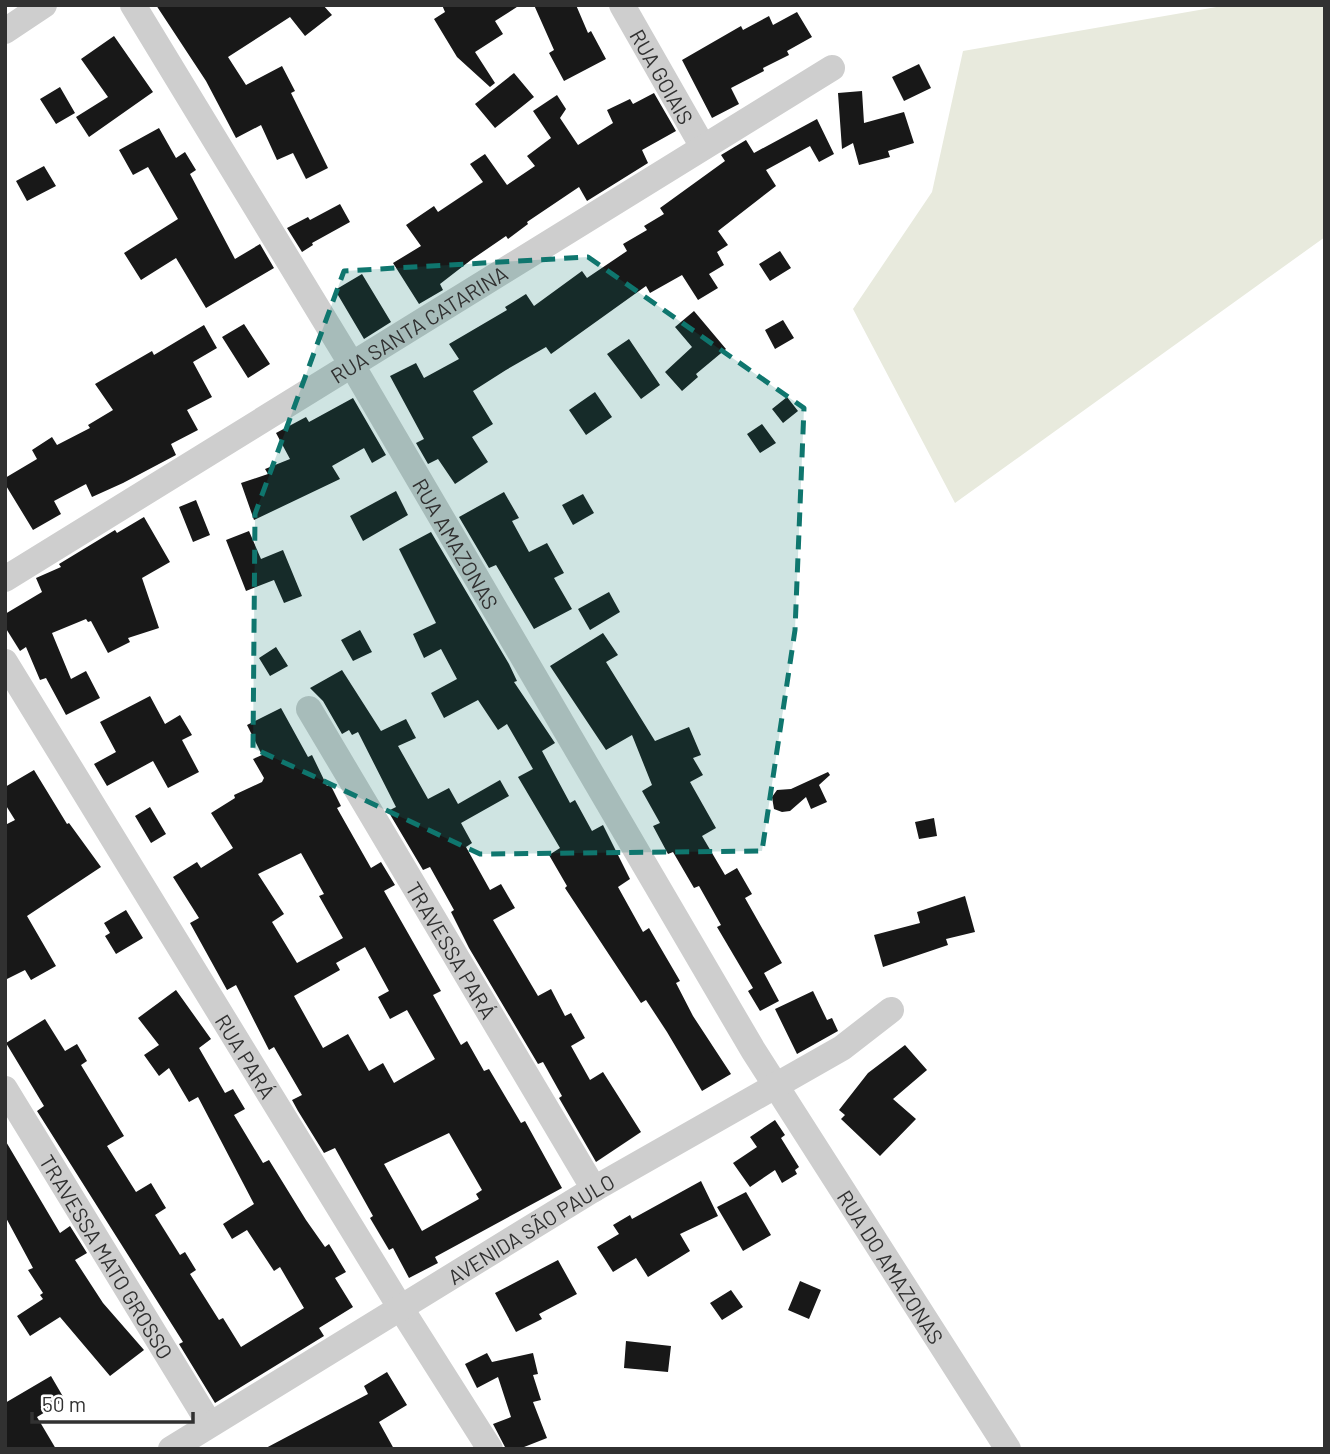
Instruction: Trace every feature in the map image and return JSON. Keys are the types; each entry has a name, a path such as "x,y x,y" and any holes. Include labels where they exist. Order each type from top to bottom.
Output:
{"street":[{"path":"5,31 44,5"},
{"name":"RUA AMAZONAS","path":"133,5 352,365 776,1085"},
{"name":"RUA GOIAIS","path":"622,5 703,147"},
{"name":"RUA SANTA CATARINA","path":"5,579 832,68"},
{"name":"RUA PARÁ","path":"5,662 400,1307 490,1449"},
{"name":"TRAVESSA PARÁ","path":"309,709 594,1189"},
{"name":"AVENIDA SÃO PAULO","path":"171,1449 209,1423 594,1189 842,1048 891,1010"},
{"name":"RUA DO AMAZONAS","path":"776,1085 1008,1449"},
{"name":"TRAVESSA MATO GROSSO","path":"5,1089 209,1423"}],"highlighted area":[{"path":"588,257 804,408 795,630 762,851 480,854 253,748 255,514 344,271"}],"shaded area":[{"path":"1228,5 1325,5 1325,237 955,503 853,309 932,192 963,51"}],"building":[{"path":"156,5 323,5 332,15 305,36 290,17 228,57 246,85 282,66 295,91 291,93 328,168 306,179 293,153 277,160 261,125 236,138 206,81"},
{"path":"442,5 520,5 495,21 503,34 475,52 495,83 490,87 457,57 434,19 445,12"},
{"path":"534,5 576,5 588,33 591,31 606,59 564,81 549,53 554,50"},
{"path":"797,12 812,37 787,51 789,55 763,68 764,71 731,88 739,104 712,118 682,60 741,26 743,30 769,16 773,25"},
{"path":"114,36 153,92 89,137 76,117 108,97 81,59"},
{"path":"919,64 931,88 904,101 892,77"},
{"path":"514,73 534,97 495,128 475,104"},
{"path":"60,87 75,113 56,124 40,99"},
{"path":"862,91 864,123 904,112 914,143 888,151 890,157 859,165 853,143 842,149 838,93"},
{"path":"654,93 676,131 642,150 648,163 587,201 579,187 527,222 528,224 508,239 506,236 471,260 440,284 443,290 419,304 393,263 421,246 406,225 434,206 438,212 483,182 470,164 485,154 507,185 535,166 527,156 551,138 533,111 557,95 566,109 560,118 578,145 613,123 607,110 630,99 633,104"},
{"path":"817,119 834,154 819,162 810,146 766,170 776,186 718,231 728,245 717,252 724,265 709,274 718,288 698,300 682,275 650,293 646,286 551,354 546,347 506,370 473,391 493,424 472,437 488,462 455,484 438,459 428,464 416,443 424,439 390,376 416,363 424,378 459,359 449,344 507,310 505,307 526,294 534,306 582,271 587,278 627,251 623,244 647,230 644,226 664,214 660,208 725,161 721,155 746,140 754,153"},
{"path":"159,128 176,158 185,152 196,170 190,174 235,259 260,244 274,268 206,308 176,258 141,280 124,253 178,219 148,167 133,175 119,150"},
{"path":"44,166 56,186 27,201 16,181"},
{"path":"340,204 350,222 312,243 313,245 302,252 287,228 308,217 310,220"},
{"path":"780,251 791,268 770,281 759,264"},
{"path":"362,274 391,322 364,339 335,290"},
{"path":"694,311 726,349 696,374 698,377 682,391 665,372 692,347 675,327"},
{"path":"783,320 794,338 775,349 765,330"},
{"path":"244,324 270,364 248,378 222,337"},
{"path":"204,325 217,348 193,362 212,397 187,410 198,430 171,444 176,455 123,483 92,497 86,484 54,501 61,514 33,530 5,484 5,478 37,459 32,450 52,437 57,445 90,428 88,425 113,410 95,384 152,351 154,355"},
{"path":"629,339 660,385 641,399 607,354"},
{"path":"595,392 612,417 586,435 569,410"},
{"path":"787,397 798,411 783,423 772,409"},
{"path":"353,398 386,455 372,463 364,448 332,466 340,479 254,520 241,483 268,474 265,469 290,459 276,433 306,417 309,422"},
{"path":"762,424 776,443 760,453 747,434"},
{"path":"396,491 408,515 363,541 350,516"},
{"path":"504,492 519,518 512,521 529,552 547,543 564,573 554,578 572,609 534,629 496,565 489,568 459,517"},
{"path":"583,494 594,513 573,525 562,505"},
{"path":"196,500 210,535 193,542 179,507"},
{"path":"144,517 170,562 142,578 159,628 128,638 130,642 108,653 91,621 86,619 52,633 71,679 86,671 100,698 66,715 46,678 40,680 26,647 20,651 5,627 5,614 42,592 36,578 61,567 59,564 115,530 117,533"},
{"path":"249,531 261,559 283,550 302,596 284,603 274,580 246,591 226,540"},
{"path":"431,532 509,664 517,681 514,682 555,743 542,751 570,803 575,800 592,831 603,825 630,879 618,887 643,932 649,928 680,981 676,983 693,1016 731,1074 702,1091 646,1000 641,1003 565,888 567,886 549,855 560,848 518,777 533,769 507,724 498,730 478,700 444,718 431,693 457,679 441,649 424,658 413,634 436,623 399,549"},
{"path":"609,592 620,612 590,630 578,609"},
{"path":"360,630 372,652 353,661 341,640"},
{"path":"603,633 618,655 606,662 655,741 689,727 701,755 693,758 703,775 690,782 716,828 702,836 725,875 737,868 752,894 745,898 782,963 764,973 779,1001 760,1011 748,991 753,988 717,927 721,925 699,886 694,888 673,852 668,854 653,826 660,823 642,791 652,785 632,735 606,750 550,666"},
{"path":"276,647 288,666 270,676 259,658"},
{"path":"342,670 381,731 406,719 416,738 398,746 428,799 449,788 458,804 500,780 509,796 461,823 472,843 466,847 490,890 501,884 515,908 493,920 538,996 551,989 565,1016 571,1013 585,1038 571,1046 590,1080 603,1072 641,1132 596,1162 559,1098 562,1096 543,1062 538,1064 469,948 451,912 454,910 430,867 423,870 388,811 396,807 358,732 352,735 349,730 342,734 323,701 310,688"},
{"path":"150,696 165,724 180,715 192,735 182,740 199,772 168,788 153,761 107,786 94,764 116,752 100,722"},
{"path":"281,708 308,757 312,755 327,786 330,784 341,806 337,808 371,868 381,862 395,885 384,891 441,991 433,995 461,1045 467,1041 484,1071 489,1069 521,1123 525,1121 562,1188 435,1257 438,1263 409,1278 393,1248 389,1250 370,1218 373,1216 335,1148 324,1153 298,1111 292,1100 302,1095 274,1047 269,1050 236,985 227,990 190,923 199,918 173,877 197,862 201,868 233,848 211,813 235,798 234,795 262,782 264,778 253,759 262,755 247,725","holes":["301,853 324,894 319,896 343,938 297,963 272,922 284,914 258,874","365,947 389,991 378,997 390,1019 407,1010 435,1059 394,1083 383,1063 369,1071 348,1034 323,1048 294,996 340,970 336,963","449,1133 482,1190 476,1194 479,1199 422,1231 384,1164"]},
{"path":"34,770 67,824 69,823 101,867 27,916 56,966 31,980 25,970 5,980 5,825 15,820 5,804 5,787"},
{"path":"828,772 830,775 819,785 827,802 811,809 806,797 790,811 774,809 772,797 777,790 791,789"},
{"path":"150,807 166,834 151,843 135,816"},
{"path":"934,818 937,836 919,839 915,822"},
{"path":"965,896 975,932 946,939 948,945 883,967 874,935 920,923 917,912"},
{"path":"126,910 143,938 116,954 105,936 110,933 104,923"},
{"path":"176,990 211,1039 199,1048 225,1093 233,1089 245,1109 234,1115 263,1163 269,1160 306,1220 325,1247 329,1244 346,1272 335,1278 353,1307 319,1328 324,1336 215,1403 179,1344 183,1342 37,1111 44,1106 6,1043 45,1019 65,1051 77,1044 87,1061 81,1065 124,1136 107,1146 136,1192 151,1183 166,1208 155,1215 180,1255 185,1252 196,1270 190,1274 219,1320 223,1318 241,1347 304,1308 280,1267 274,1271 247,1230 232,1239 223,1224 254,1204 198,1097 189,1102 169,1068 159,1076 144,1055 159,1045 138,1018"},
{"path":"813,991 827,1020 832,1018 838,1031 797,1054 775,1009"},
{"path":"905,1045 927,1070 893,1099 916,1119 880,1156 841,1119 845,1115 839,1110 868,1073"},
{"path":"775,1120 785,1135 781,1138 799,1167 795,1170 797,1174 782,1183 775,1170 750,1187 733,1163 757,1147 750,1137"},
{"path":"5,1140 60,1233 70,1226 87,1253 75,1260 103,1303 144,1350 110,1376 60,1317 30,1336 17,1316 43,1299 40,1295 43,1293 28,1270 33,1268 5,1216"},
{"path":"701,1181 718,1216 680,1234 690,1251 648,1277 636,1258 613,1272 597,1247 619,1234 613,1225 630,1215 632,1219"},
{"path":"746,1192 771,1235 743,1251 717,1207"},
{"path":"558,1260 577,1294 539,1314 542,1319 516,1332 495,1293"},
{"path":"800,1281 821,1290 809,1319 788,1310"},
{"path":"731,1290 743,1307 722,1320 710,1303"},
{"path":"626,1341 671,1346 668,1372 624,1368"},
{"path":"487,1353 492,1362 533,1353 538,1374 533,1375 541,1400 533,1402 547,1438 519,1449 506,1449 493,1424 511,1417 498,1377 477,1388 465,1364"},
{"path":"387,1372 407,1405 379,1422 394,1449 264,1449 368,1394 364,1386"},
{"path":"51,1376 65,1400 37,1417 56,1449 5,1449 5,1403"}]}
